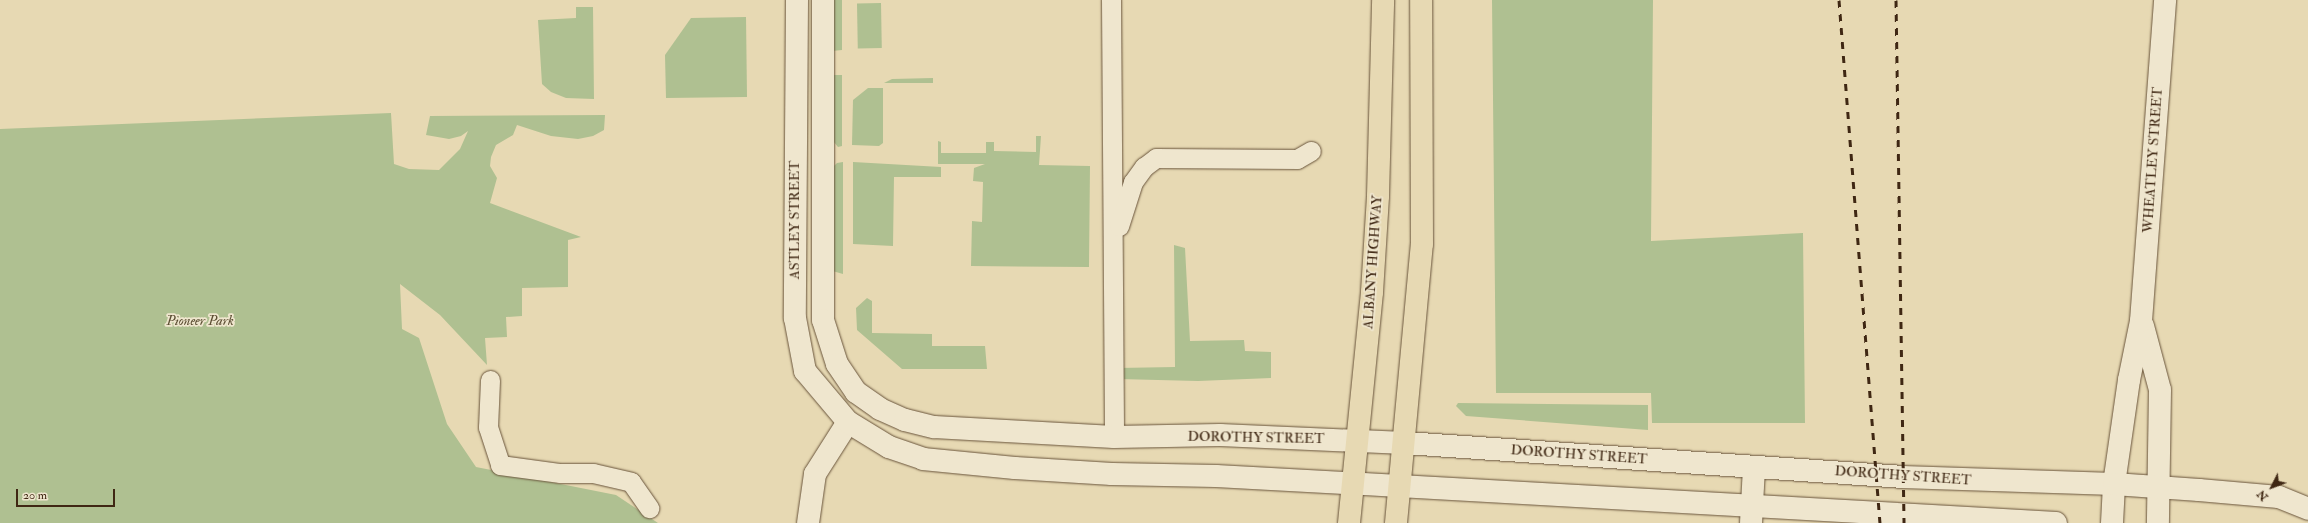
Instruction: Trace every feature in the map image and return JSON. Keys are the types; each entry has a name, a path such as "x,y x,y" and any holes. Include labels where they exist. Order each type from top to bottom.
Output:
{"highway":[{"name":"ALBANY HIGHWAY","path":"1349,523 1356,440 1367,353 1377,203 1383,0"},
{"path":"1396,523 1405,443 1422,244 1421,0"}],"street":[{"name":"ASTLEY STREET","path":"797,0 794,318 805,371 848,422"},
{"name":"ASTLEY STREET","path":"823,0 823,320 837,364 856,392"},
{"name":"WHEATLEY STREET","path":"2112,523 2114,484 2129,380 2141,321 2165,0"},
{"name":"WHEATLEY STREET","path":"2141,321 2160,390 2158,523"},
{"name":"DOROTHY STREET","path":"856,392 880,410 905,420 934,427 1114,437 1220,435 1356,440 1902,478 2114,484 2279,497 2308,509"},
{"path":"808,523 815,474 848,422 889,447 923,459 1084,472 1216,476 1399,486 1752,514 2056,523"},
{"path":"1752,514 1754,467"}],"lane":[{"path":"1111,0 1114,437"},
{"path":"1113,249 1133,182 1152,160 1162,156 1297,159 1311,151"},
{"path":"490,380 488,428 500,465 560,473 593,473 631,482 649,508"}],"green space":[{"path":"829,0 842,0 842,50 832,51"},
{"path":"1492,0 1653,0 1651,241 1803,233 1805,423 1652,423 1651,393 1496,393"},
{"path":"857,3 881,3 882,48 858,48"},
{"path":"576,7 593,7 594,99 566,98 551,92 542,84 538,20 576,18"},
{"path":"746,17 747,97 666,98 665,55 691,18"},
{"path":"834,75 842,75 842,146 838,147 829,136 829,79 834,79"},
{"path":"933,78 933,83 884,83 892,79"},
{"path":"868,88 883,88 883,143 879,146 852,145 853,100"},
{"name":"Pioneer Park","path":"391,113 394,164 409,169 439,170 460,149 468,131 461,136 449,139 426,135 430,116 605,115 604,130 593,136 578,139 551,136 517,125 513,135 496,145 491,157 490,166 497,178 490,203 581,237 568,240 568,287 522,288 522,316 506,317 507,337 485,338 487,365 440,315 400,284 402,329 419,338 447,424 476,467 616,495 658,523 0,523 0,129"},
{"path":"1036,136 1041,136 1039,165 1090,166 1089,267 971,266 972,221 982,222 983,182 973,181 974,168 985,164 938,164 938,141 941,142 941,153 986,153 986,142 994,142 994,151 1036,152"},
{"path":"843,162 843,274 829,270 830,170 837,163"},
{"path":"853,162 941,167 941,177 894,177 893,246 853,244"},
{"path":"1174,245 1185,248 1190,341 1244,340 1245,351 1271,352 1271,378 1198,381 1118,379 1118,368 1175,367"},
{"path":"867,298 872,301 872,333 932,334 932,346 985,346 987,369 902,369 857,330 856,308"},
{"path":"1458,403 1648,405 1648,430 1466,416 1456,406"}],"railway":[{"path":"1839,0 1880,523"},
{"path":"1896,0 1904,523"}]}
